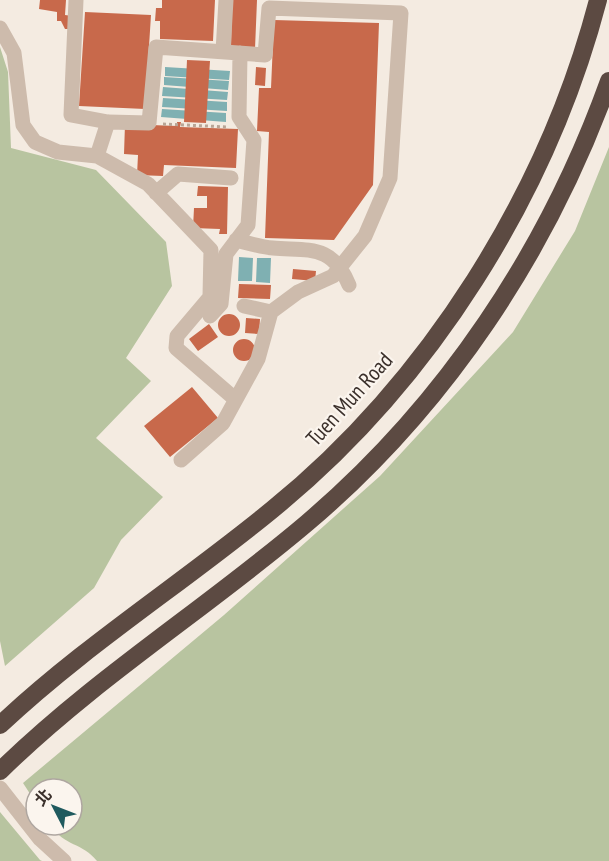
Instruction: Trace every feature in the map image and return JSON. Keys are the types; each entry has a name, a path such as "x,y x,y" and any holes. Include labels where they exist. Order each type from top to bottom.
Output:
{"highway":[{"name":"Tuen Mun Road","path":"0,725 94,645 293,492 354,434 417,360 481,269 530,179 570,87 598,0"},
{"path":"0,771 115,671 307,523 367,468 422,408 484,327 528,258 567,185 609,81"}],"street":[{"path":"76,0 71,116 108,122 149,123 156,47 265,55 267,4 401,14 390,178 365,236 342,268 333,276 298,292 271,312 258,359 223,423 181,460"},
{"path":"223,52 226,0"},
{"path":"0,28 14,53 23,125 35,142 57,152 97,156 148,184 211,250 210,297 177,336 176,348 235,399"},
{"path":"210,316 220,304 226,254 248,225 254,140 239,117 240,54"},
{"path":"97,156 108,122"},
{"path":"156,193 178,174 231,178"},
{"path":"236,240 269,248 320,251 342,268 349,285"},
{"path":"244,306 271,312"},
{"path":"0,788 40,839 64,861"}],"path":[{"path":"149,123 247,128"}],"green space":[{"path":"0,47 8,72 11,148 96,170 166,242 172,286 126,358 151,381 96,438 163,497 121,540 94,588 5,666 0,641"},
{"path":"609,147 609,861 97,861 85,850 62,837 84,837 84,777 30,777 224,615 380,476 513,332 575,231"},
{"path":"0,812 40,860 42,861 0,861"}],"water":[{"path":"165,67 230,71 229,80 165,76"},
{"path":"164,77 229,81 228,90 164,85"},
{"path":"163,87 228,92 227,100 162,96"},
{"path":"163,98 227,102 227,111 162,107"},
{"path":"162,109 226,113 226,122 161,117"},
{"path":"239,257 253,258 252,281 238,281"},
{"path":"257,258 271,258 270,283 256,282"}],"building":[{"path":"40,0 66,0 65,15 72,16 71,29 65,29 61,21 57,21 57,12 39,9"},
{"path":"162,0 215,0 213,41 160,39 160,21 155,21 156,8 162,8"},
{"path":"232,0 257,0 255,49 231,48"},
{"path":"85,12 151,15 145,109 79,106"},
{"path":"274,20 379,23 373,185 334,240 265,238 269,132 257,131 259,88 271,88"},
{"path":"187,60 210,61 206,123 184,122"},
{"path":"256,67 266,68 265,86 255,85"},
{"path":"177,122 181,122 180,127 238,129 236,168 164,165 163,176 137,175 138,155 124,154 125,124 177,126"},
{"path":"198,186 228,187 227,234 219,234 220,229 193,228 194,208 207,208 207,196 197,196"},
{"path":"293,269 316,271 315,281 292,279"},
{"path":"239,284 271,285 270,299 238,298"},
{"path":"229,314 237,317 240,325 237,333 229,336 221,333 218,325 221,317"},
{"path":"246,318 260,319 259,334 245,333"},
{"path":"209,324 218,337 198,351 189,339"},
{"path":"244,339 252,342 255,350 252,358 244,361 236,358 233,350 236,342"},
{"path":"192,387 218,418 170,457 144,426"}]}
